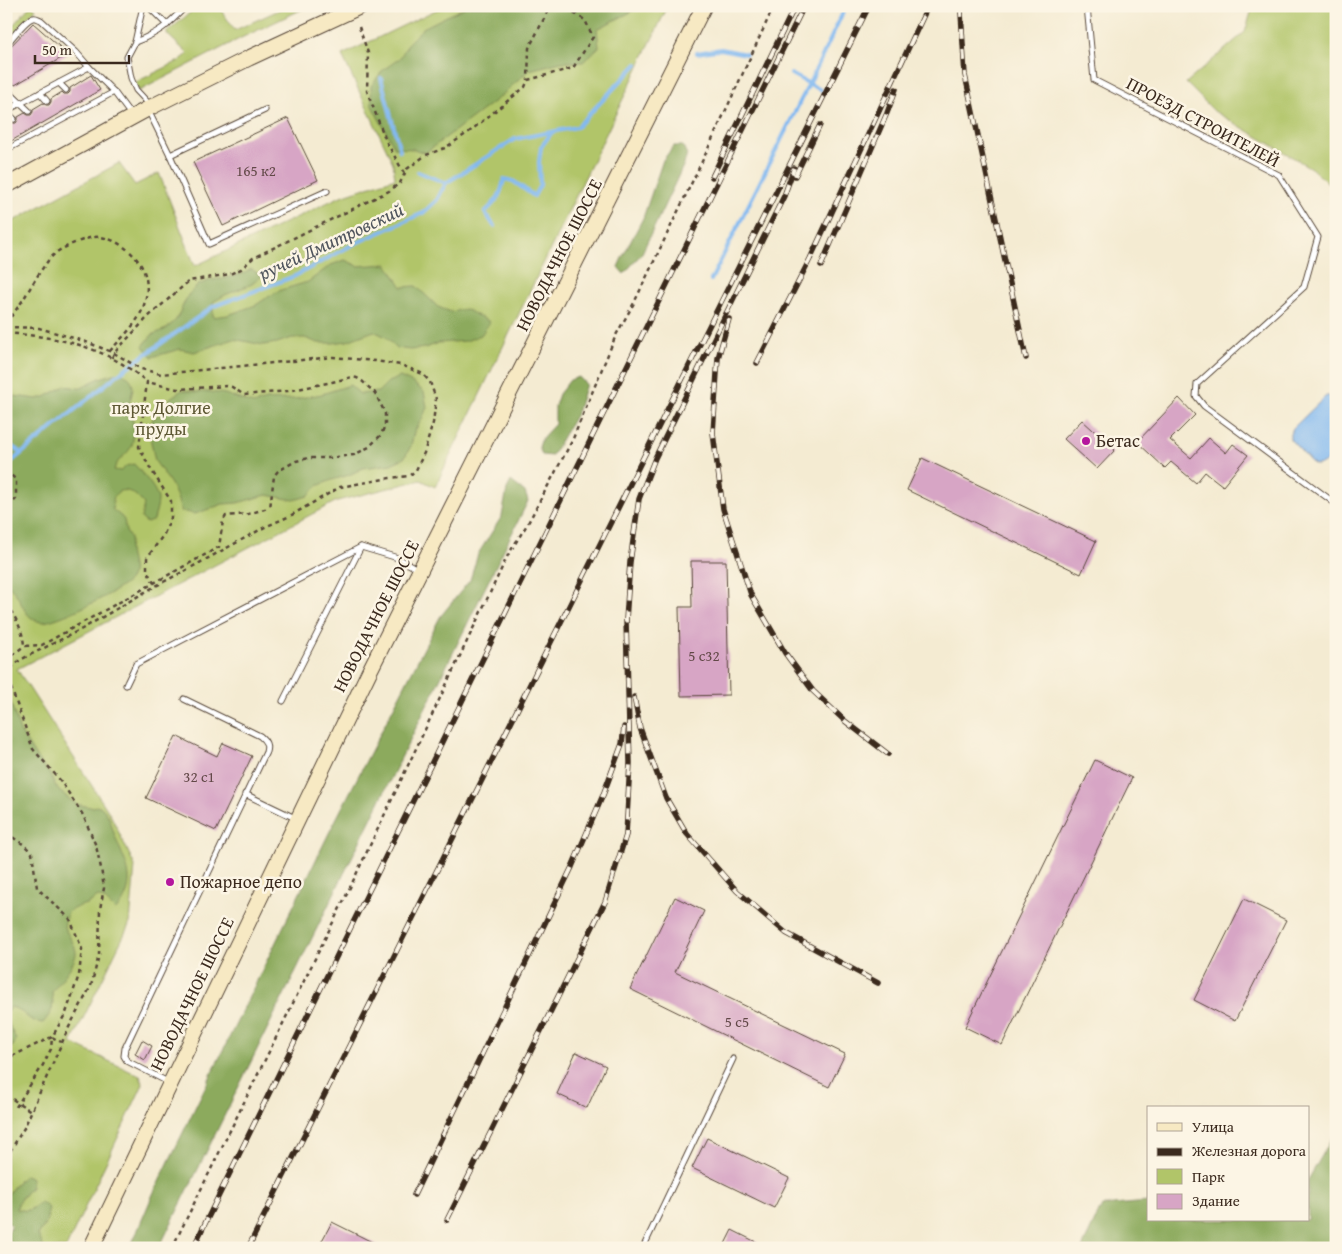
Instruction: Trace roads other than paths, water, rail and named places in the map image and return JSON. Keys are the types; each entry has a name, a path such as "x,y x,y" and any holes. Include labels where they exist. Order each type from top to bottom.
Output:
{"street":[{"path":"6,186 149,108 249,58 361,6"},
{"name":"НОВОДАЧНОЕ ШОССЕ","path":"91,1248 369,672 704,6"}],"lane":[{"path":"143,6 135,42 127,57 131,78 136,90 149,108 209,244 327,190"},
{"path":"148,6 167,25"},
{"path":"135,42 149,37 167,25 186,6"},
{"name":"ПРОЕЗД СТРОИТЕЛЕЙ","path":"1087,6 1094,80 1279,176 1318,237 1304,287 1197,384 1196,396 1204,406 1336,504"},
{"path":"6,45 31,18 36,17 76,52 114,92 132,118"},
{"path":"14,119 6,111 89,67"},
{"path":"59,83 66,90"},
{"path":"6,89 29,111"},
{"path":"6,150 10,145 31,137 114,92"},
{"path":"40,93 47,101"},
{"path":"78,103 84,108"},
{"path":"170,155 265,110"},
{"path":"60,113 64,118"},
{"path":"42,124 46,128"},
{"path":"26,132 31,137"},
{"path":"126,685 136,664 362,547 398,558 420,570"},
{"path":"284,701 362,547"},
{"path":"169,1083 127,1061 124,1056 125,1048 266,752 267,746 265,740 260,736 184,699"},
{"path":"246,794 298,819"},
{"path":"643,1248 733,1059"}],"water":[{"path":"1326,396 1336,396 1336,452 1323,464 1316,465 1290,439 1290,434 1292,429"}],"waterway":[{"path":"711,280 846,6"},
{"name":"ручей Дмитровский","path":"697,53 721,49 746,54"},
{"name":"ручей Дмитровский","path":"6,466 122,371 214,306 295,276 352,245 423,213 437,200 446,183 515,139 577,127 637,64"},
{"name":"ручей Дмитровский","path":"791,74 821,90"},
{"path":"381,78 400,151"},
{"path":"494,226 485,212 498,197 504,179 513,181 534,196 540,185 539,162 541,147 552,132"},
{"path":"418,172 446,183"},
{"path":"6,443 22,453"}],"railway":[{"path":"712,177 795,6"},
{"path":"193,1248 804,6"},
{"path":"248,1248 869,6"},
{"path":"757,363 810,259 928,6"},
{"path":"962,6 965,75 1026,358"},
{"path":"821,266 896,89"},
{"path":"795,176 820,125"},
{"path":"447,1220 605,902 626,835 630,763 626,620 630,562 639,499 655,458 784,196 794,168"},
{"path":"729,319 718,358 713,433 723,509 751,595 785,653 813,691 845,721 888,754"},
{"path":"634,697 640,728 666,798 687,834 737,891 786,933 878,983"},
{"path":"414,1195 572,867 603,795 622,744 624,727"}],"place":[{"name":"Бетас","path":"1086,441"},
{"name":"Пожарное депо","path":"170,882"}],"park label":[{"name":"парк Долгие пруды","path":"161,418"}]}
